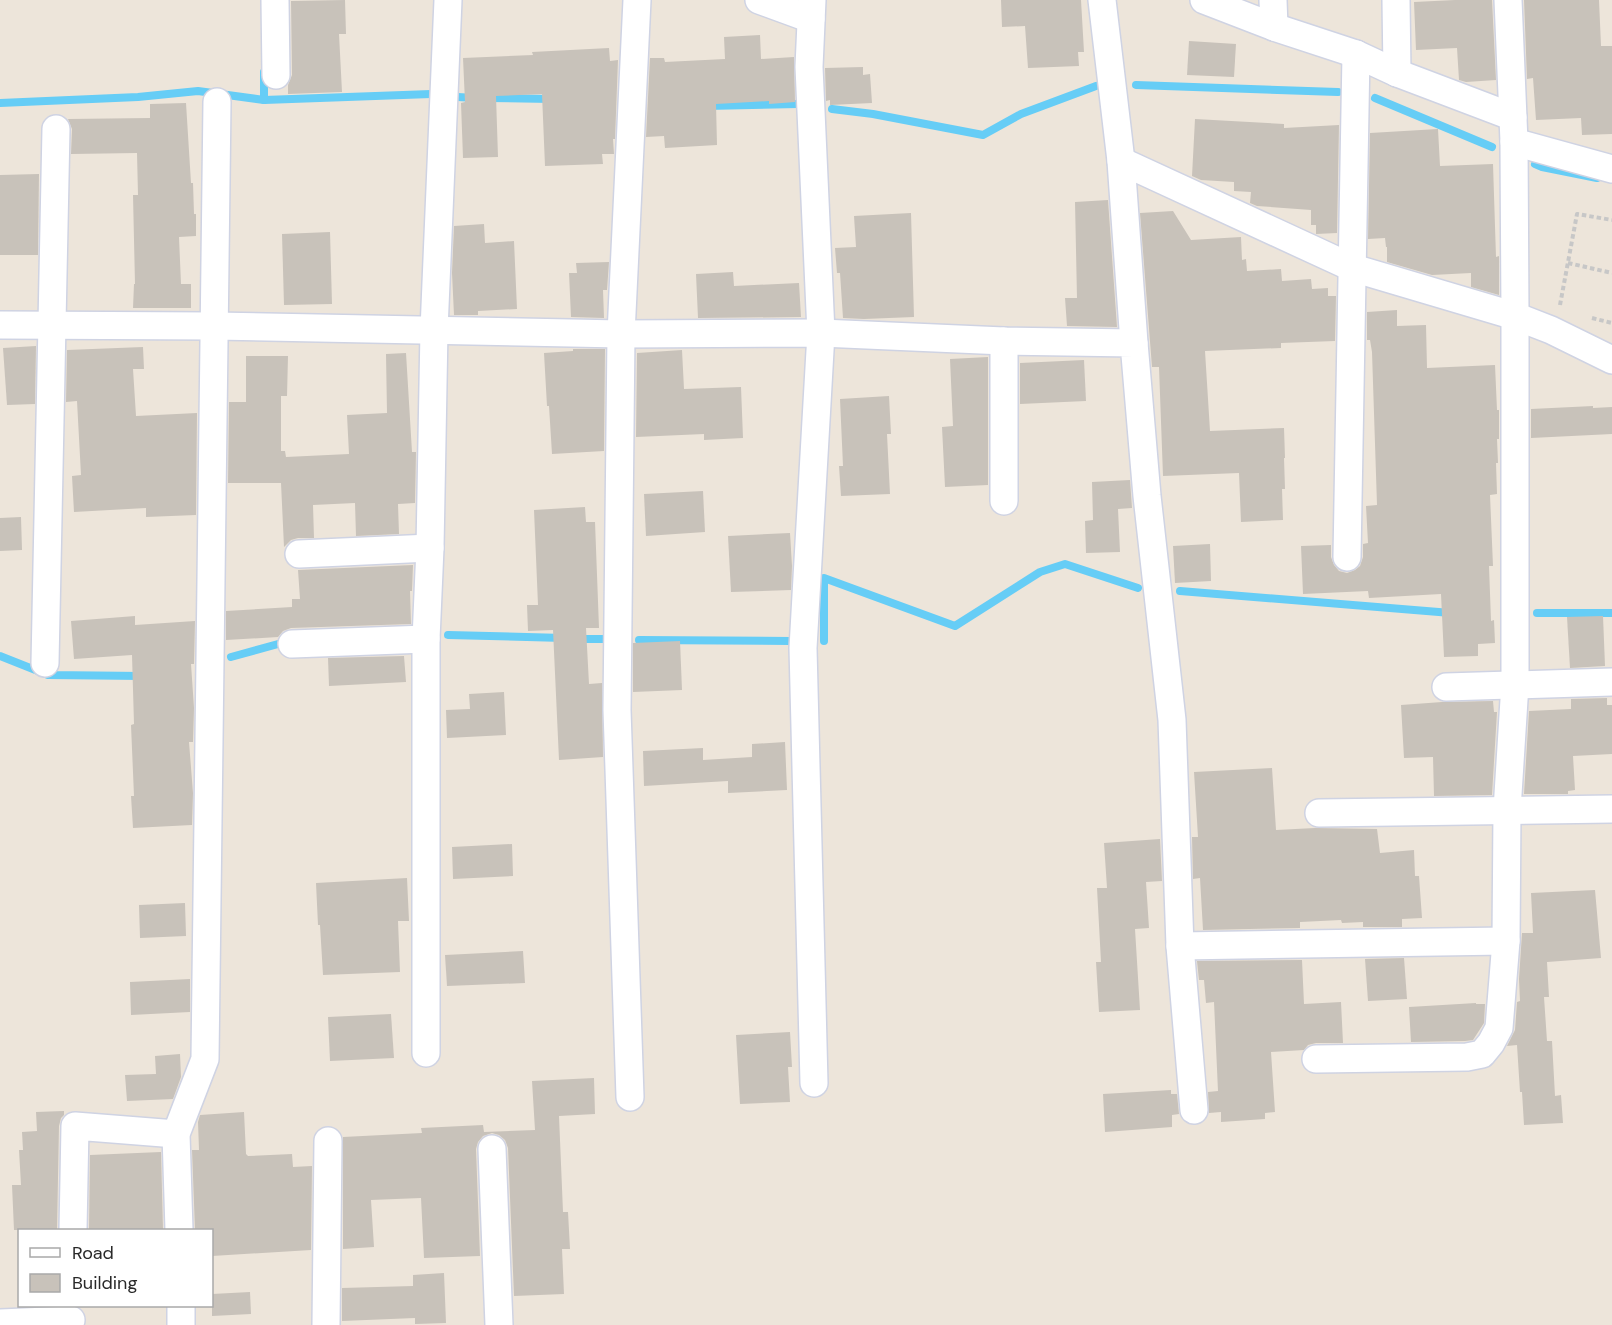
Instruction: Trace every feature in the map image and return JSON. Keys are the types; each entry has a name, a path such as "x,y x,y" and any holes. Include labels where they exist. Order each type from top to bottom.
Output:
{"street":[{"path":"275,0 276,75"},
{"path":"426,1053 426,639 434,330 448,0"},
{"path":"630,1097 617,710 621,334 637,0"},
{"path":"759,0 812,10 808,67 821,333 803,648 814,1083"},
{"path":"1102,0 1120,161 1147,496 1172,720 1180,946 1194,1110"},
{"path":"1204,0 1274,27 1356,54 1514,130 1612,169"},
{"path":"1273,0 1274,27"},
{"path":"1396,0 1396,73"},
{"path":"1316,1059 1467,1057 1482,1054 1491,1044 1499,1028 1506,941 1507,810 1515,684 1514,130 1508,0"},
{"path":"1347,557 1356,54"},
{"path":"179,1229 176,1134 206,1059 217,102"},
{"path":"45,663 56,129"},
{"path":"1120,161 1353,268 1515,316 1551,330 1612,360"},
{"path":"0,325 214,326 621,334 821,333 1004,341 1134,343"},
{"path":"1004,341 1004,501"},
{"path":"299,554 430,548"},
{"path":"292,644 426,639"},
{"path":"1446,687 1612,682"},
{"path":"1319,813 1612,809"},
{"path":"1180,946 1506,941"},
{"path":"73,1229 75,1126 176,1134"},
{"path":"327,1325 328,1141"},
{"path":"492,1149 499,1325"},
{"path":"181,1307 181,1325"},
{"path":"0,1323 71,1317"}],"path":[{"path":"1559,311 1577,214 1612,220"},
{"path":"1568,263 1612,273"}],"building":[{"path":"345,0 346,34 339,34 342,92 288,94 288,85 292,75 291,1"},
{"path":"1001,0 1081,0 1084,52 1078,52 1079,66 1028,68 1025,26 1002,27"},
{"path":"1492,0 1496,80 1466,82 1459,80 1457,48 1416,50 1414,2"},
{"path":"1524,0 1599,0 1601,46 1612,46 1612,134 1582,135 1581,118 1536,120 1533,78 1527,79"},
{"path":"760,35 761,59 794,57 795,102 716,104 717,145 665,148 664,136 646,137 650,58 664,58 665,62 725,59 724,37"},
{"path":"1189,41 1236,44 1234,77 1187,75"},
{"path":"609,48 610,61 618,60 615,139 613,139 614,154 602,154 603,164 545,166 542,94 496,96 498,157 463,158 461,103 465,102 463,58"},
{"path":"863,67 863,75 870,74 872,103 830,105 830,100 826,101 825,68"},
{"path":"186,103 196,236 179,237 181,284 191,284 191,308 133,308 135,284 133,195 138,195 137,153 71,154 72,129 68,119 150,118 150,104"},
{"path":"1195,119 1284,124 1284,128 1339,125 1337,233 1316,234 1316,225 1311,225 1311,210 1257,206 1250,203 1251,192 1234,191 1234,182 1201,180 1192,176"},
{"path":"1438,129 1440,166 1493,164 1499,295 1471,287 1471,273 1432,275 1387,262 1385,238 1368,239 1370,133"},
{"path":"39,174 38,255 0,255 0,175"},
{"path":"1108,200 1117,327 1067,326 1065,298 1077,298 1075,202"},
{"path":"1173,211 1191,240 1241,237 1242,260 1246,259 1247,271 1281,269 1282,281 1311,279 1312,289 1328,288 1328,296 1336,296 1335,341 1281,343 1281,348 1205,351 1210,431 1284,428 1283,520 1241,522 1239,473 1163,476 1159,367 1152,367 1140,213"},
{"path":"911,213 914,317 843,318 840,273 837,273 835,248 856,247 854,216"},
{"path":"484,224 485,243 514,241 517,309 478,311 478,315 454,315 452,273 454,226"},
{"path":"330,232 332,304 284,305 282,234"},
{"path":"609,262 607,290 603,290 604,318 571,317 569,273 577,273 576,263"},
{"path":"733,272 734,286 799,283 801,317 698,318 696,274"},
{"path":"1397,310 1397,326 1426,325 1427,368 1495,365 1499,439 1497,439 1498,463 1496,463 1497,494 1490,495 1493,566 1489,566 1491,621 1494,620 1495,643 1478,644 1478,656 1444,657 1441,594 1369,598 1368,591 1303,594 1301,546 1331,545 1334,565 1339,571 1347,573 1360,566 1363,544 1368,543 1366,506 1377,505 1372,352 1370,340 1367,340 1367,312"},
{"path":"36,346 35,404 7,405 3,348"},
{"path":"143,347 144,369 133,369 136,416 197,413 196,515 146,517 146,508 74,512 72,476 81,475 77,401 66,402 67,350"},
{"path":"573,349 605,349 604,451 552,454 544,353 573,351"},
{"path":"682,350 684,389 741,387 743,438 704,440 704,434 636,437 637,353"},
{"path":"406,353 412,452 416,452 415,503 398,504 399,534 356,536 355,503 313,505 314,538 291,540 284,547 281,483 228,483 229,402 246,402 246,356 288,356 287,396 281,396 281,451 285,451 286,457 349,454 347,415 387,413 386,354"},
{"path":"988,357 988,485 945,487 942,427 953,426 950,359"},
{"path":"1084,360 1086,401 1020,404 1020,363"},
{"path":"889,396 891,434 887,434 890,494 841,496 839,466 843,466 840,399"},
{"path":"1593,406 1593,408 1612,407 1612,434 1531,438 1531,409"},
{"path":"1130,480 1132,508 1118,509 1120,552 1086,553 1085,521 1093,520 1092,482"},
{"path":"703,491 705,532 646,536 644,494"},
{"path":"585,507 586,522 595,522 599,628 586,628 589,684 602,683 603,757 559,760 553,630 528,631 527,605 538,605 534,510"},
{"path":"21,517 22,550 0,551 0,518"},
{"path":"790,533 791,590 731,592 728,536"},
{"path":"1210,544 1211,581 1175,583 1173,546"},
{"path":"413,565 412,591 410,591 411,624 291,628 283,631 278,637 226,640 226,611 292,607 292,599 300,599 298,570"},
{"path":"135,616 135,625 195,621 194,664 191,664 194,708 193,742 189,742 193,793 192,825 133,828 131,796 134,796 131,725 134,724 132,655 74,659 71,621"},
{"path":"1603,616 1605,666 1570,668 1567,617"},
{"path":"680,641 682,690 633,692 633,643"},
{"path":"404,656 406,682 329,686 328,658"},
{"path":"504,692 506,735 447,738 446,710 470,709 469,694"},
{"path":"1607,698 1607,705 1612,705 1612,754 1573,756 1575,790 1568,791 1568,794 1524,794 1529,711 1571,709 1571,699"},
{"path":"1493,701 1494,712 1497,712 1492,795 1434,796 1433,757 1404,758 1401,705"},
{"path":"785,742 787,790 728,793 728,781 644,786 643,751 703,748 703,760 752,757 752,744"},
{"path":"1272,768 1276,830 1377,829 1380,853 1414,850 1415,876 1419,876 1422,918 1402,919 1402,927 1363,927 1363,922 1342,923 1341,920 1300,922 1300,928 1203,930 1200,878 1193,879 1192,837 1198,837 1194,772"},
{"path":"1160,839 1162,881 1146,882 1149,928 1135,929 1140,1010 1099,1012 1096,962 1101,962 1097,888 1107,888 1104,843"},
{"path":"512,844 513,876 453,879 452,847"},
{"path":"407,878 409,921 398,921 400,972 323,975 316,883"},
{"path":"1595,890 1601,958 1547,962 1549,997 1544,997 1547,1041 1552,1041 1555,1096 1561,1095 1563,1123 1524,1125 1517,1045 1507,1046 1515,1030 1517,1002 1520,1001 1522,933 1533,933 1531,893"},
{"path":"185,903 186,936 140,938 139,905"},
{"path":"523,951 525,983 447,986 445,955"},
{"path":"1404,958 1407,999 1368,1001 1365,959"},
{"path":"1302,960 1304,1004 1341,1002 1343,1043 1316,1043 1308,1045 1304,1050 1271,1052 1275,1112 1265,1113 1265,1119 1221,1122 1221,1112 1209,1113 1208,1092 1218,1091 1214,1002 1206,1003 1204,980 1199,980 1197,961"},
{"path":"190,979 190,1012 131,1015 130,982"},
{"path":"1485,1004 1484,1023 1473,1040 1411,1042 1409,1007"},
{"path":"391,1014 394,1058 330,1061 328,1017"},
{"path":"790,1032 792,1067 788,1067 790,1102 740,1104 736,1035"},
{"path":"180,1054 181,1077 173,1099 127,1101 125,1075 156,1074 155,1056"},
{"path":"594,1078 595,1114 559,1116 563,1212 568,1212 570,1249 562,1249 564,1294 514,1296 508,1148 505,1140 492,1133 483,1136 476,1149 480,1256 424,1258 421,1198 371,1200 374,1247 343,1249 343,1137 422,1133 421,1128 483,1125 484,1132 535,1130 532,1081"},
{"path":"1171,1090 1171,1094 1177,1094 1179,1114 1172,1115 1172,1127 1105,1132 1103,1094"},
{"path":"64,1111 59,1126 57,1229 14,1230 12,1185 21,1185 19,1150 23,1150 22,1132 37,1131 36,1112"},
{"path":"244,1112 246,1154 248,1156 292,1154 293,1167 312,1166 311,1250 213,1256 213,1229 195,1229 192,1150 199,1150 200,1115"},
{"path":"161,1152 163,1229 89,1229 90,1155"},
{"path":"444,1273 446,1323 415,1324 415,1318 342,1321 342,1288 413,1286 413,1275"},
{"path":"250,1292 251,1314 212,1316 213,1294"}],"waterway":[{"path":"264,72 264,100 431,94"},
{"path":"1136,85 1338,92"},
{"path":"832,109 873,114 983,135 1021,114 1096,86"},
{"path":"0,103 138,97 198,91 264,100"},
{"path":"458,97 474,98"},
{"path":"487,98 552,99"},
{"path":"1375,98 1492,147"},
{"path":"706,106 798,104"},
{"path":"1535,164 1597,178"},
{"path":"824,641 824,578 955,626 1040,572 1065,564 1138,588"},
{"path":"1180,591 1451,613"},
{"path":"1537,613 1612,613"},
{"path":"448,635 564,638"},
{"path":"577,639 603,639"},
{"path":"639,640 791,641"},
{"path":"231,657 289,641"},
{"path":"0,656 48,675 143,676"}]}
